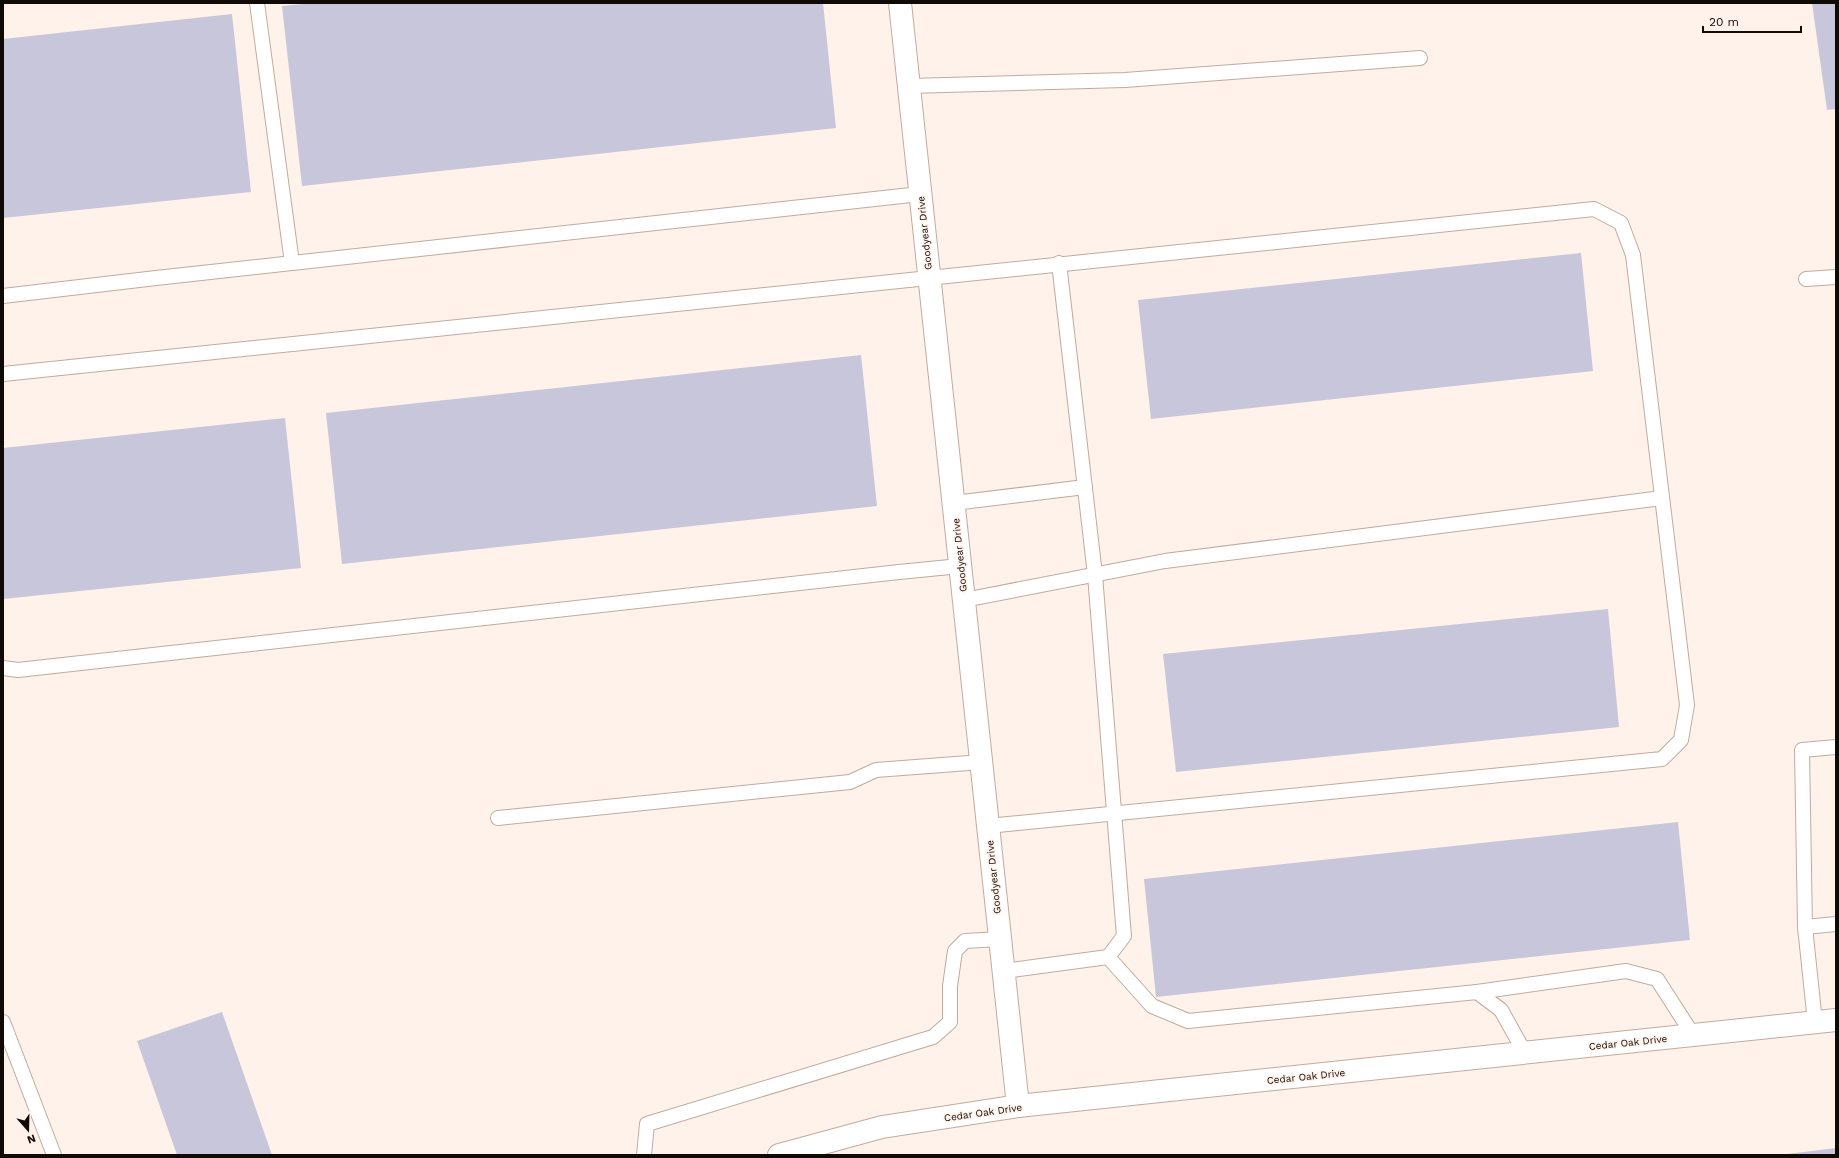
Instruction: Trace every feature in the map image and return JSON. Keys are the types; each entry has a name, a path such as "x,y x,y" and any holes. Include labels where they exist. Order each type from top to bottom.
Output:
{"street":[{"name":"Goodyear Drive","path":"900,3 1018,1106"},
{"name":"Cedar Oak Drive","path":"779,1155 882,1126 1018,1106 1826,1021"}],"lane":[{"path":"257,3 292,263"},
{"path":"909,86 1124,80 1420,58"},
{"path":"3,296 920,194"},
{"path":"3,374 1059,263 1594,209 1621,223 1633,255 1686,705 1681,740 1662,759 988,826"},
{"path":"1004,971 1108,958 1124,936 1095,575 1059,263"},
{"path":"1806,279 1836,277"},
{"path":"954,503 1085,487"},
{"path":"964,600 1165,561 1662,498"},
{"path":"3,668 26,669 960,566"},
{"path":"1826,1021 1805,927 1802,750 1836,747"},
{"path":"498,818 850,782 876,770 982,762"},
{"path":"1805,927 1836,924"},
{"path":"644,1155 647,1124 933,1038 950,1022 950,986 955,951 965,941 1000,939"},
{"path":"1108,958 1152,1006 1188,1021 1477,992 1626,971 1658,979 1693,1035"},
{"path":"1477,992 1502,1010 1525,1053"},
{"path":"3,1022 54,1155"}],"building":[{"path":"313,3 823,3 836,128 302,186 282,6"},
{"path":"1812,3 1836,3 1836,109 1827,110"},
{"path":"232,14 251,192 3,218 3,39"},
{"path":"1581,253 1593,371 1151,419 1138,300"},
{"path":"861,355 877,506 342,564 326,413"},
{"path":"285,418 301,568 3,599 3,448"},
{"path":"1608,609 1619,727 1176,772 1163,654"},
{"path":"1678,822 1690,940 1156,997 1144,879"},
{"path":"222,1012 272,1155 177,1155 137,1041"},
{"path":"1836,1148 1836,1155 1787,1155 1787,1154"}]}
